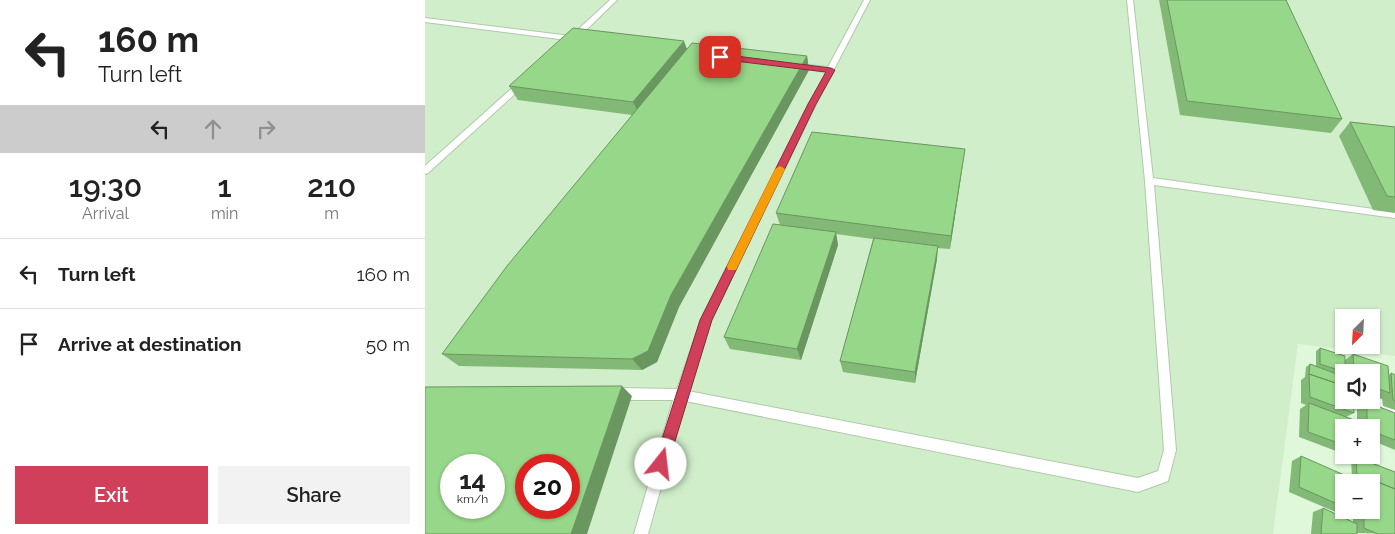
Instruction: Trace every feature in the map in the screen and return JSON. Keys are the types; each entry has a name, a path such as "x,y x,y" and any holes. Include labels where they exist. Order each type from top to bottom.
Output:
{"street":[{"path":"1380,409 1395,415"}],"lane":[{"path":"565,46 614,0"},
{"path":"641,534 681,395 706,320 812,104 867,0"},
{"path":"603,394 681,395 1138,485 1163,476 1170,450 1149,181 1130,0"},
{"path":"425,20 582,40"},
{"path":"793,66 831,70"},
{"path":"425,171 528,78"},
{"path":"1149,181 1395,215"}],"shaded area":[{"path":"425,0 1395,0 1395,356 1379,354 1380,309 1335,309 1335,349 1298,344 1273,534 425,534"}],"building":[{"path":"1167,0 1286,0 1342,119 1187,101"},
{"path":"573,28 684,41 633,102 509,86"},
{"path":"692,43 807,56 671,295 648,351 632,359 442,354 507,266"},
{"path":"1350,122 1395,127 1395,197 1387,196"},
{"path":"812,132 965,149 951,236 776,213"},
{"path":"773,224 836,232 797,349 724,337"},
{"path":"874,238 938,246 915,372 840,361"},
{"path":"1320,348 1345,356 1345,364 1335,364 1335,369 1320,364"},
{"path":"1353,354 1388,366 1390,393 1380,389 1380,364 1354,364"},
{"path":"1310,364 1335,373 1335,383 1309,374"},
{"path":"1391,373 1395,375 1395,401 1393,400"},
{"path":"1309,374 1335,383 1335,406 1310,397"},
{"path":"622,386 580,508 580,454 515,454 515,519 576,519 571,534 425,534 425,387"},
{"path":"1309,403 1351,419 1335,419 1335,442 1308,432"},
{"path":"1380,407 1395,413 1395,440 1380,434 1380,419 1367,419 1367,409 1380,409"},
{"path":"1343,409 1354,409 1354,413"},
{"path":"1301,456 1342,474 1335,474 1335,503 1299,487"},
{"path":"1356,464 1374,464 1395,472 1395,489 1380,483 1380,474 1357,474"},
{"path":"1380,483 1395,489 1395,534 1378,534 1364,528 1364,519 1380,519"},
{"path":"1323,508 1335,514 1335,519 1346,519 1357,524 1357,534 1321,534"}],"slow traffic":[{"path":"732,266 780,169"}],"route":[{"path":"661,464 706,320 812,104 831,70 720,57"}]}
